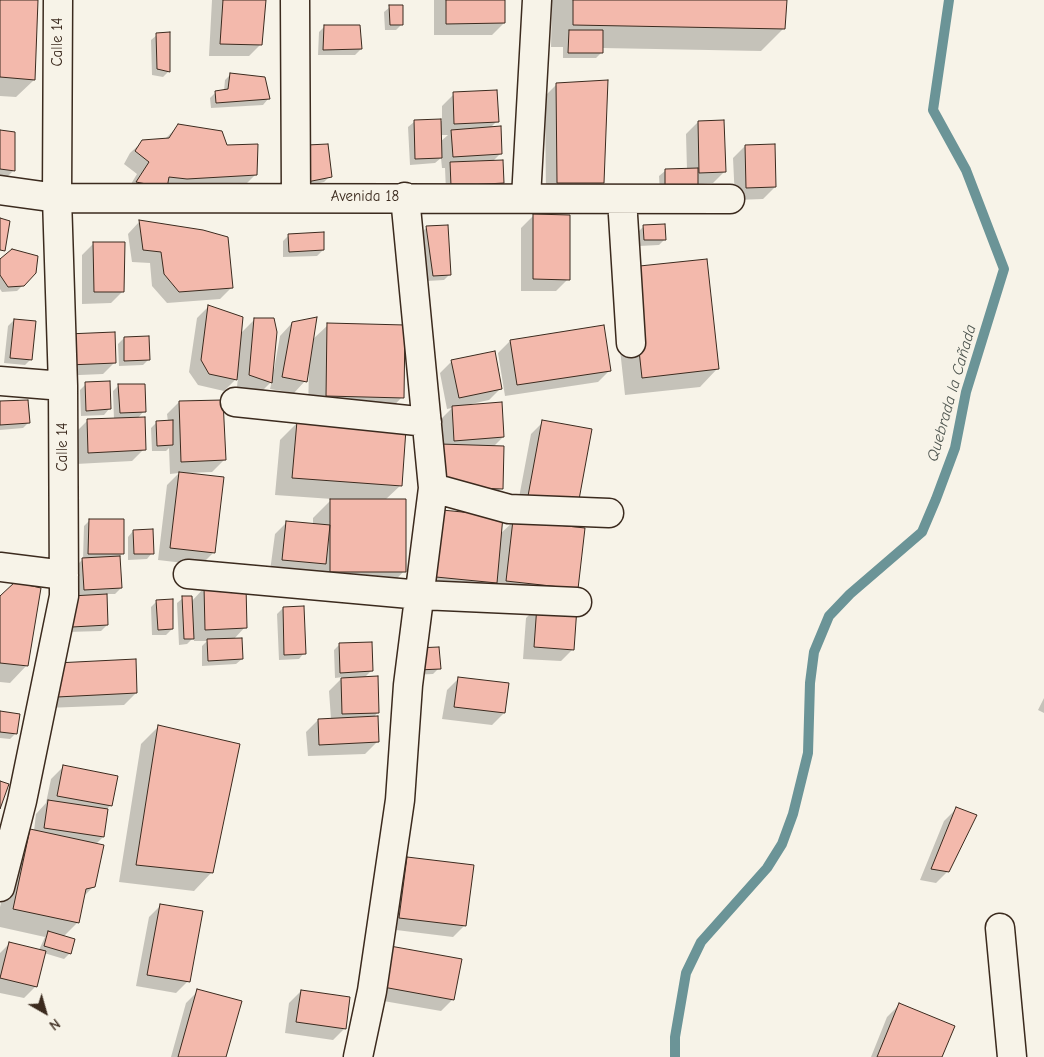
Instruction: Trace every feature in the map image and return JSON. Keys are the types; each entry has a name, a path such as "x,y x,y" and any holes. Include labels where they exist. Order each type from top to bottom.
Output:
{"street":[{"name":"Calle 14","path":"0,887 22,801 64,596 63,386 58,198 58,0"},
{"path":"295,0 296,197"},
{"path":"526,198 536,0"},
{"name":"Avenida 18","path":"0,190 58,198 730,198"},
{"path":"358,1057 372,991 400,800 408,686 433,488 405,197"},
{"path":"622,198 631,343"},
{"path":"0,381 63,386"},
{"path":"235,402 426,422"},
{"path":"433,488 509,509 609,513"},
{"path":"0,567 64,575"},
{"path":"188,574 420,595 577,602"},
{"path":"1000,928 1012,1057"}],"building":[{"path":"0,0 38,0 35,80 0,77"},
{"path":"223,0 266,0 262,45 220,44"},
{"path":"446,0 505,0 505,23 446,24"},
{"path":"573,0 787,0 785,29 573,25"},
{"path":"389,5 403,5 403,25 390,25"},
{"path":"324,25 360,25 362,49 323,50"},
{"path":"569,30 603,30 603,53 568,53"},
{"path":"170,32 170,72 157,69 156,33"},
{"path":"230,73 265,77 270,99 216,103 215,91 228,89"},
{"path":"608,80 604,183 557,183 556,83"},
{"path":"497,90 499,122 454,124 453,92"},
{"path":"441,119 442,158 415,159 414,120"},
{"path":"724,120 726,172 699,173 698,121"},
{"path":"178,124 222,131 227,145 258,144 257,175 187,179 169,177 167,188 136,182 149,162 135,151 142,140 169,138"},
{"path":"501,126 502,154 453,157 451,130"},
{"path":"0,130 15,132 15,171 0,169"},
{"path":"328,144 332,177 307,182 307,145"},
{"path":"775,144 776,187 746,188 745,145"},
{"path":"503,160 504,183 451,186 450,162"},
{"path":"698,168 698,186 665,187 665,169"},
{"path":"533,214 570,215 570,280 533,279"},
{"path":"0,218 10,221 5,251 0,250"},
{"path":"139,220 203,230 228,237 233,288 179,292 164,274 161,252 143,250"},
{"path":"665,224 666,240 644,240 643,225"},
{"path":"448,225 451,275 433,276 426,226"},
{"path":"324,232 324,250 289,252 288,234"},
{"path":"93,242 125,242 124,292 94,292"},
{"path":"12,249 38,256 36,273 24,286 8,287 0,275 0,259"},
{"path":"707,259 719,369 642,378 630,267"},
{"path":"208,305 243,317 237,380 209,374 201,360"},
{"path":"317,317 307,382 282,377 292,322"},
{"path":"254,318 274,318 277,332 272,383 249,375"},
{"path":"14,319 36,321 32,360 10,358"},
{"path":"327,323 405,325 404,398 326,396"},
{"path":"604,325 611,371 517,385 510,340"},
{"path":"115,332 116,363 68,365 67,334"},
{"path":"149,336 150,360 124,361 124,337"},
{"path":"495,351 502,389 459,398 451,360"},
{"path":"110,381 111,409 86,411 85,382"},
{"path":"118,384 145,384 146,412 120,413"},
{"path":"28,400 30,423 0,425 0,401"},
{"path":"223,400 226,460 181,462 179,401"},
{"path":"502,402 504,437 454,441 452,406"},
{"path":"145,417 146,450 88,453 87,419"},
{"path":"173,420 173,445 157,446 156,421"},
{"path":"542,420 592,429 578,505 528,496"},
{"path":"297,421 406,429 402,486 292,478"},
{"path":"440,444 504,446 503,489 439,487"},
{"path":"179,472 224,477 215,553 170,548"},
{"path":"330,499 406,499 406,572 330,572"},
{"path":"442,510 503,516 497,583 436,577"},
{"path":"89,519 124,519 124,554 88,554"},
{"path":"513,520 585,528 578,589 506,581"},
{"path":"286,521 330,525 326,564 282,560"},
{"path":"153,529 154,554 134,554 133,530"},
{"path":"120,556 122,588 84,590 82,558"},
{"path":"15,582 41,588 28,666 0,663 0,596"},
{"path":"246,586 247,628 205,630 204,587"},
{"path":"107,594 108,625 72,627 71,596"},
{"path":"182,596 192,596 194,639 184,639"},
{"path":"173,599 173,629 158,630 156,600"},
{"path":"537,605 577,607 574,650 534,647"},
{"path":"304,606 306,654 284,655 283,607"},
{"path":"242,638 243,659 208,661 207,639"},
{"path":"372,642 373,671 340,673 339,643"},
{"path":"439,647 441,669 417,670 416,648"},
{"path":"136,659 137,693 57,697 56,663"},
{"path":"378,676 379,713 342,714 341,678"},
{"path":"458,677 509,683 505,713 454,707"},
{"path":"0,711 20,714 17,734 0,732"},
{"path":"378,716 379,742 319,745 318,719"},
{"path":"158,725 240,744 213,873 136,865"},
{"path":"63,765 118,776 112,806 57,796"},
{"path":"0,781 9,784 0,809"},
{"path":"48,800 108,809 104,837 44,828"},
{"path":"956,807 977,815 949,872 931,869"},
{"path":"30,829 104,845 95,887 86,889 79,923 13,909"},
{"path":"407,857 474,865 466,926 399,918"},
{"path":"160,904 203,911 190,982 147,975"},
{"path":"48,931 75,939 71,954 44,946"},
{"path":"9,942 46,951 37,987 0,978"},
{"path":"390,946 462,959 454,1000 383,987"},
{"path":"197,989 242,1001 226,1057 178,1057"},
{"path":"301,990 350,997 346,1029 296,1022"},
{"path":"899,1003 955,1026 942,1057 877,1057"}],"waterway":[{"name":"Quebrada la Cañada","path":"675,1057 675,1037 686,973 701,942 767,868 782,844 793,814 808,753 810,683 814,652 829,616 850,594 922,532 955,448 966,392 1004,269 966,170 933,110 949,0"}]}
